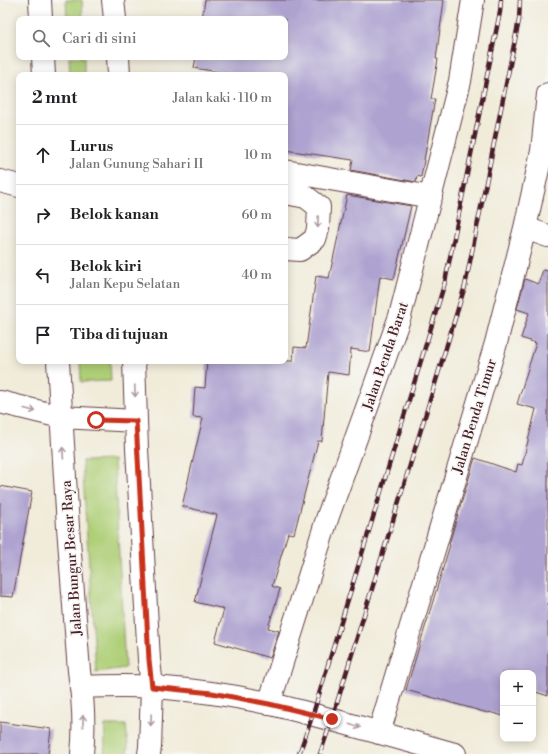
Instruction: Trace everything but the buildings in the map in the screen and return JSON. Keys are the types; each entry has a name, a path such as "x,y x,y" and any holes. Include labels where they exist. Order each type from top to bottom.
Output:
{"street":[{"path":"40,0 41,16"},
{"path":"113,0 115,16"},
{"name":"Jalan Benda Barat","path":"269,704 328,516 400,316 460,81 473,0"},
{"path":"43,60 44,72"},
{"name":"Jalan Benda Timur","path":"379,733 496,343 525,228 542,151 548,94"},
{"path":"288,172 431,197"},
{"path":"0,181 16,185"},
{"path":"288,194 306,197 318,206 318,229 314,240 300,250 288,250"},
{"path":"525,228 548,236"},
{"name":"Jalan Bungur Besar Raya","path":"58,364 79,670 84,716 82,754"},
{"path":"134,364 149,660 152,687 149,754"},
{"path":"0,402 61,417 136,421"},
{"path":"81,687 152,687 212,693 269,704 332,719 455,754"}],"green space":[{"path":"66,0 82,0 83,16 67,16"},
{"path":"69,60 84,60 84,72 70,72"},
{"path":"80,364 110,364 111,381 81,382"},
{"path":"114,460 125,668 96,672 82,461"},
{"path":"105,725 126,725 128,746 127,754 104,754"}],"railway":[{"path":"299,754 313,714 445,282 500,12 501,0"},
{"path":"320,754 465,286 519,20 520,0"}],"route":[{"path":"96,420 136,421 149,660 152,687 212,693 269,704 332,719"}]}
